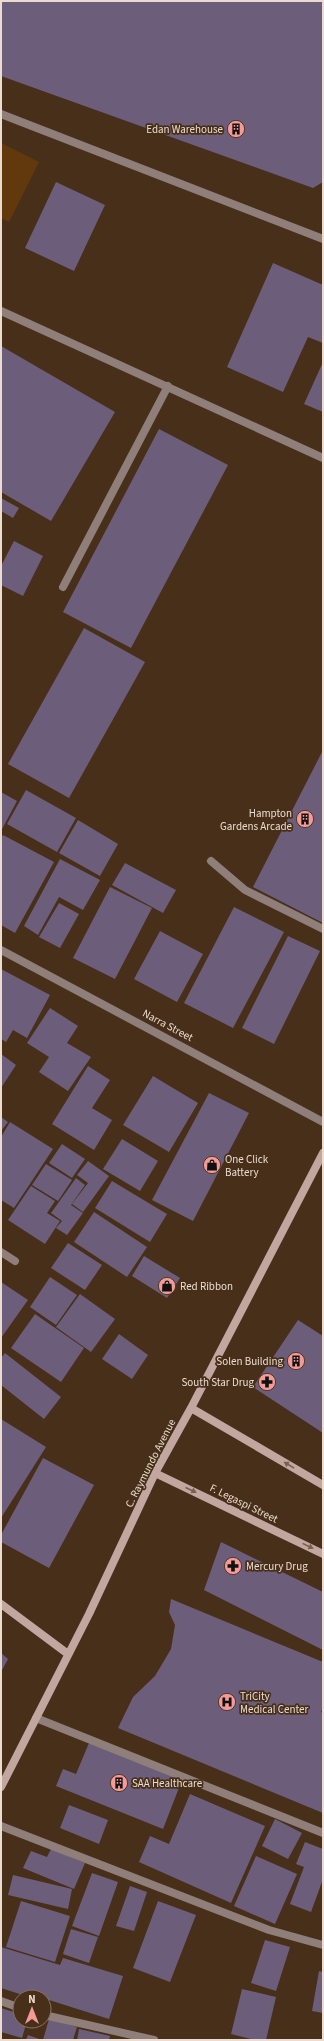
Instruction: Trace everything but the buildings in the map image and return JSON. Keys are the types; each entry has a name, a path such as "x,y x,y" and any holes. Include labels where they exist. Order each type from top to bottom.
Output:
{"main road":[{"name":"C. Raymundo Avenue","path":"1,1787 68,1654 90,1614 155,1473 191,1408 323,1153"},
{"path":"191,1408 323,1485"},
{"name":"F. Legaspi Street","path":"155,1473 323,1554"},
{"path":"1,1604 68,1654"}],"street":[{"path":"1,114 323,239"},
{"path":"1,311 323,458"},
{"path":"63,587 168,386"},
{"path":"211,861 246,890 323,929"},
{"name":"Narra Street","path":"1,950 323,1122"},
{"path":"1,1252 15,1262"},
{"path":"36,1718 323,1833"},
{"path":"1,1826 269,1930 323,1945"},
{"path":"1,2001 12,2005"},
{"path":"52,2017 154,2040"}],"shaded area":[{"path":"1,143 39,162 9,222 1,218"}],"place":[{"name":"Edan Warehouse","path":"236,129"},
{"name":"Hampton Gardens Arcade","path":"305,819"},
{"name":"One Click Battery","path":"212,1165"},
{"name":"Red Ribbon","path":"167,1286"},
{"name":"Solen Building","path":"296,1361"},
{"name":"South Star Drug","path":"267,1382"},
{"name":"Mercury Drug","path":"233,1566"},
{"name":"TriCity Medical Center","path":"227,1702"},
{"name":"SAA Healthcare","path":"119,1783"}]}
